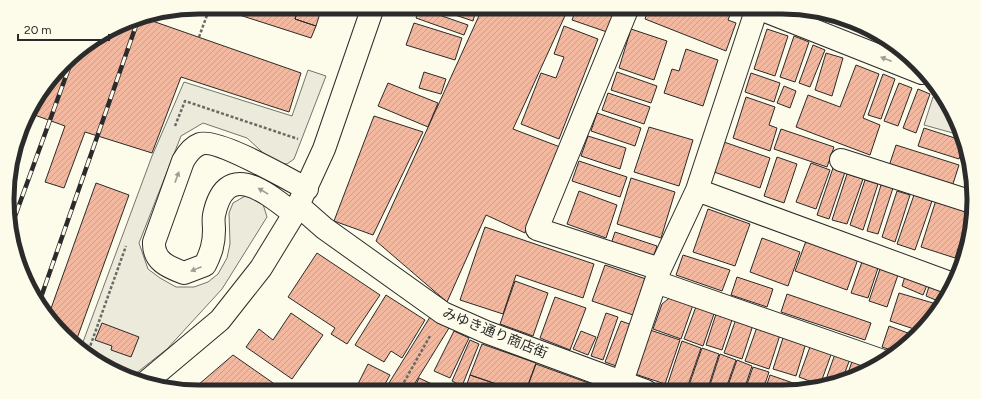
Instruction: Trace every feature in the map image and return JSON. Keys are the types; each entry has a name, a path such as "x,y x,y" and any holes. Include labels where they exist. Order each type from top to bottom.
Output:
{"street":[{"path":"150,379 220,320 262,268 300,203 324,149 371,14"},
{"path":"625,14 537,230 877,359"},
{"path":"619,385 658,275 697,190 754,14"},
{"path":"785,14 806,19 914,69"},
{"path":"201,144 208,144 236,153 300,203 246,184 231,186 224,192 214,216 213,249 205,265 184,273 169,268 161,262 153,250 154,242 182,161 188,152 201,144"},
{"path":"841,160 967,200"},
{"path":"697,190 948,282"},
{"name":"みゆき通り商店街","path":"300,203 324,228 443,313 486,332 619,385"}],"path":[{"path":"199,37 207,14"},
{"path":"402,385 443,313"}],"shaded area":[{"path":"308,70 326,76 294,159 287,164 273,162 247,138 203,123 181,136 139,243 148,269 176,287 194,287 208,282 218,274 227,258 230,244 229,213 233,203 247,195 262,201 267,217 222,289 167,349 136,373 117,366 96,354 82,343 152,156 184,82 292,116"},
{"path":"933,97 937,98 948,117 955,134 924,125"}],"building":[{"path":"236,14 297,14 295,19 316,26 311,38"},
{"path":"297,14 320,14 316,26 295,19"},
{"path":"417,14 436,14 468,25 464,35 416,18"},
{"path":"452,14 475,14 473,21"},
{"path":"480,14 566,14 513,129 560,147 525,233 486,215 447,302 376,241"},
{"path":"574,14 607,14 613,16 607,32 572,20"},
{"path":"647,14 730,14 728,20 736,23 726,51 645,19"},
{"path":"150,20 301,73 289,112 181,77 152,153 85,132 64,188 45,182 65,126 34,115 45,96 60,77 77,60 96,45 117,33"},
{"path":"414,23 462,38 455,60 406,45"},
{"path":"564,26 598,39 559,139 521,124 541,73 556,78 564,57 554,54"},
{"path":"631,29 667,41 654,80 619,68"},
{"path":"767,29 788,36 775,76 754,69"},
{"path":"794,36 809,42 795,82 780,77"},
{"path":"813,45 825,50 810,87 799,83"},
{"path":"686,49 718,60 703,106 664,93 672,69 679,71"},
{"path":"826,53 843,58 832,96 815,90"},
{"path":"856,65 879,74 863,118 880,125 870,155 796,127 808,95 840,107"},
{"path":"424,72 446,79 441,94 419,88"},
{"path":"617,72 657,86 651,103 611,90"},
{"path":"751,73 780,83 774,102 745,92"},
{"path":"883,74 895,79 881,119 868,115"},
{"path":"388,83 438,103 428,127 378,106"},
{"path":"899,83 912,88 898,126 884,121"},
{"path":"784,86 796,91 790,108 777,103"},
{"path":"918,89 930,94 916,133 903,128"},
{"path":"608,93 650,107 644,124 602,110"},
{"path":"746,97 775,107 769,125 777,128 770,151 733,138"},
{"path":"597,113 641,128 635,146 591,131"},
{"path":"374,116 423,132 373,235 334,221"},
{"path":"649,127 693,140 679,186 634,172"},
{"path":"924,128 956,139 961,153 959,159 918,146"},
{"path":"781,129 834,147 827,167 774,149"},
{"path":"588,136 626,148 620,169 581,156"},
{"path":"724,142 770,158 760,188 714,172"},
{"path":"896,145 959,165 952,187 889,166"},
{"path":"777,157 797,164 784,203 764,196"},
{"path":"579,161 627,177 620,197 572,181"},
{"path":"811,163 830,170 816,209 796,202"},
{"path":"833,168 845,172 829,219 817,215"},
{"path":"847,174 863,179 847,224 832,220"},
{"path":"631,178 675,192 661,238 617,224"},
{"path":"865,180 878,184 863,230 850,225"},
{"path":"96,183 129,195 77,339 68,331 50,310"},
{"path":"881,185 893,188 878,234 867,231"},
{"path":"579,191 617,205 606,238 567,224"},
{"path":"897,191 910,195 895,242 882,237"},
{"path":"914,195 932,201 915,250 897,244"},
{"path":"936,200 967,210 964,230 955,258 921,247"},
{"path":"708,209 750,224 735,266 693,252"},
{"path":"485,227 594,264 583,298 516,275 503,314 460,300"},
{"path":"615,232 657,246 653,258 611,244"},
{"path":"762,238 800,252 788,286 750,272"},
{"path":"806,241 858,259 847,290 795,271"},
{"path":"317,253 380,295 347,344 331,334 335,328 288,297"},
{"path":"683,255 730,270 722,291 676,275"},
{"path":"863,259 879,265 868,298 851,293"},
{"path":"605,265 646,279 633,315 592,301"},
{"path":"881,266 899,272 887,307 869,301"},
{"path":"907,270 930,278 923,295 902,286"},
{"path":"737,277 773,289 767,307 731,295"},
{"path":"931,280 946,285 937,301 926,296"},
{"path":"515,281 548,293 533,336 500,324"},
{"path":"899,293 933,303 931,309 915,329 890,321"},
{"path":"787,294 871,323 865,340 781,312"},
{"path":"386,295 425,320 402,358 391,351 384,362 355,345"},
{"path":"673,295 694,302 681,339 653,329 662,304"},
{"path":"555,297 586,308 570,350 540,338"},
{"path":"697,304 715,311 703,346 684,339"},
{"path":"717,311 733,317 722,350 706,345"},
{"path":"291,313 323,335 292,379 246,347 259,329 273,340"},
{"path":"606,313 618,317 603,360 591,356"},
{"path":"430,317 449,328 414,385 388,385"},
{"path":"736,319 753,325 742,359 724,353"},
{"path":"621,321 635,326 619,367 605,362"},
{"path":"102,323 139,337 131,357 111,350 112,346 95,340"},
{"path":"889,326 910,334 890,350 882,347"},
{"path":"757,327 780,335 769,369 745,361"},
{"path":"647,329 680,340 665,384 632,373"},
{"path":"454,331 469,338 450,378 434,371"},
{"path":"581,331 596,337 588,355 573,349"},
{"path":"784,335 806,343 796,376 773,369"},
{"path":"470,340 479,344 462,385 452,381"},
{"path":"682,341 701,348 688,385 667,385"},
{"path":"482,344 536,363 528,385 499,385 470,375"},
{"path":"811,344 832,352 822,380 812,382 799,377"},
{"path":"702,348 719,354 709,385 689,385"},
{"path":"720,354 736,360 727,385 710,385"},
{"path":"835,354 850,359 844,374 826,380"},
{"path":"233,355 276,385 200,385 198,385"},
{"path":"853,359 867,364 864,366 848,372"},
{"path":"737,360 752,366 746,385 728,385"},
{"path":"368,364 390,375 384,385 358,385"},
{"path":"536,364 594,385 528,385"},
{"path":"753,367 769,372 765,385 747,385"},
{"path":"629,374 659,385 625,385"},
{"path":"470,375 499,385 467,385"},
{"path":"770,375 797,384 794,385 767,385"},
{"path":"419,378 434,385 416,385"}],"railway":[{"path":"41,296 136,25"},
{"path":"15,217 69,67"}]}
